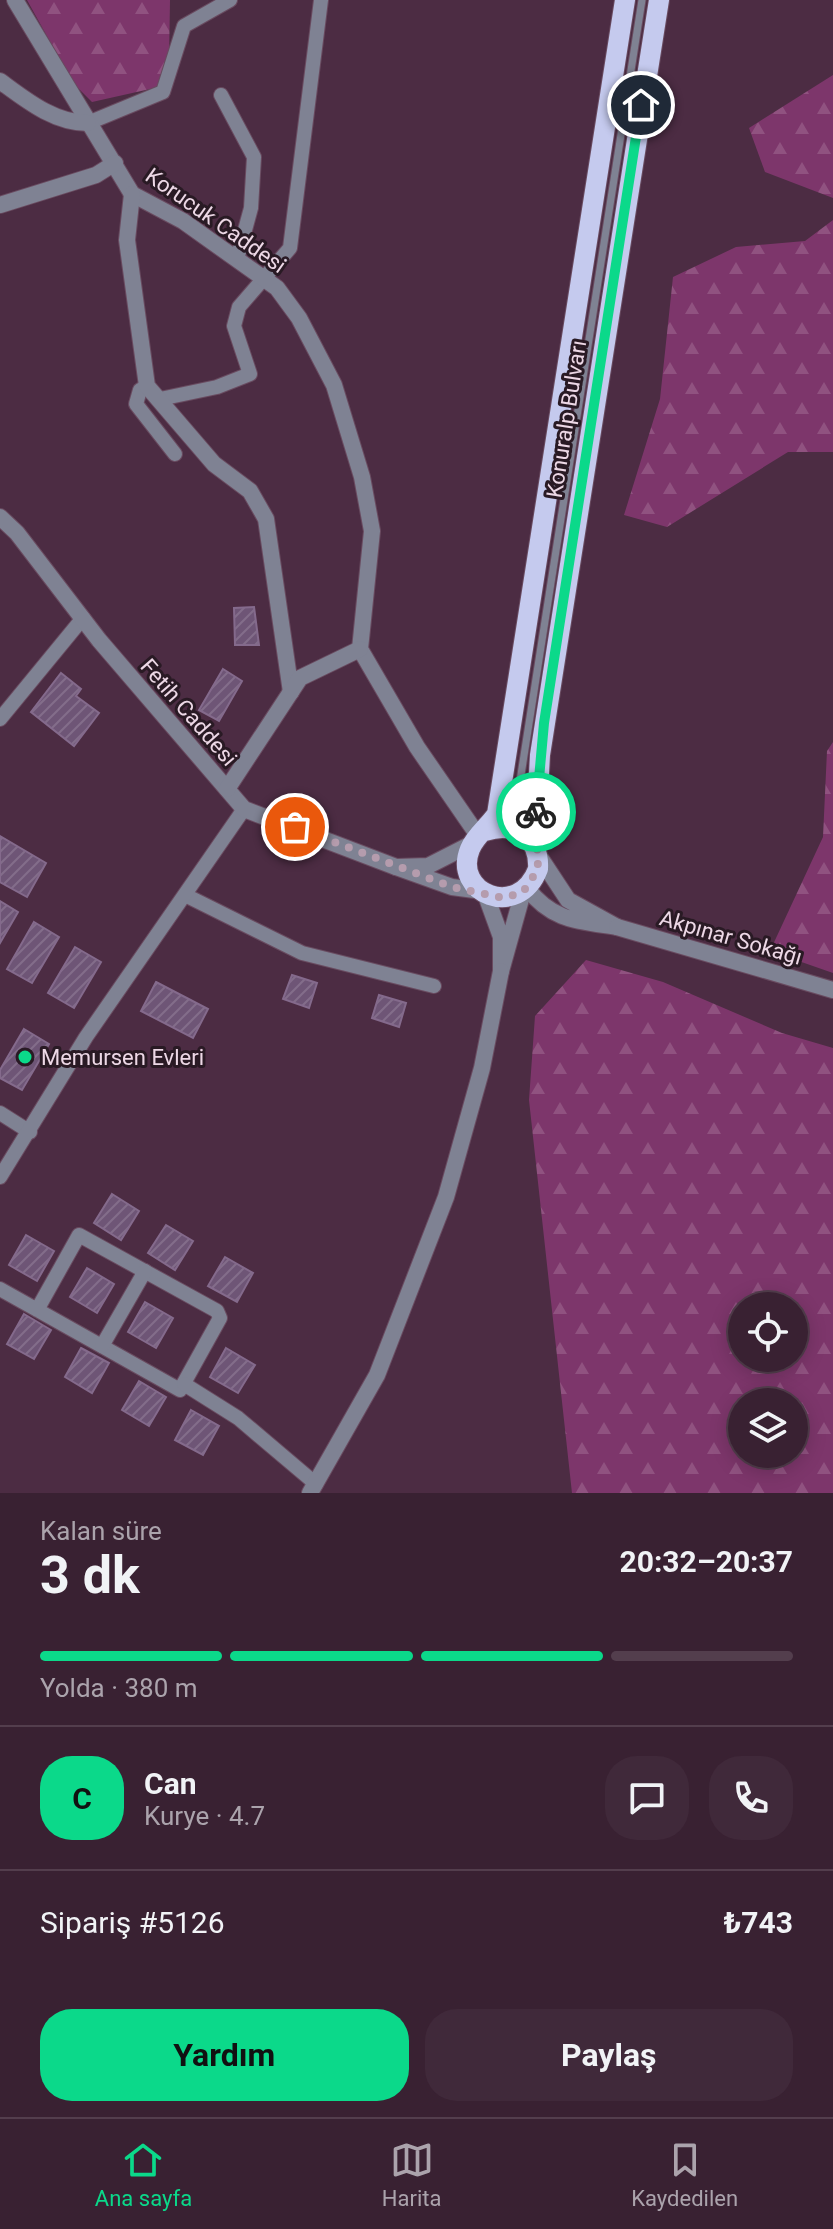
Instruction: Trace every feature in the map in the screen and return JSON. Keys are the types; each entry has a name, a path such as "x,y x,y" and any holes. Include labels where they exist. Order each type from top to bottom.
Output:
{"main road":[{"name":"Konuralp Bulvarı","path":"480,837 497,814 519,688 625,0"},
{"name":"Konuralp Bulvarı","path":"537,851 540,755 659,0"},
{"path":"512,828 528,837 537,851 534,880 525,890 504,898 483,892 469,872 467,860 480,837 512,828"}],"street":[{"name":"Korucuk Caddesi","path":"15,0 132,194 183,221 277,288 299,318 334,385 362,477 372,531 360,649"},
{"path":"0,81 31,104 70,123 88,123 163,92 184,26 230,0"},
{"path":"160,399 217,387 250,374 234,326 239,307 290,248 321,0"},
{"path":"221,95 254,157 251,208 237,259"},
{"path":"0,205 96,175 115,163"},
{"path":"132,194 127,240 147,386 214,464 250,491 266,519 291,692"},
{"path":"147,386 140,390 136,404 175,454"},
{"name":"Fetih Caddesi","path":"0,517 17,533 83,618 244,809 452,887 483,892"},
{"path":"0,719 83,618"},
{"path":"227,789 300,678 360,649 417,747 480,837"},
{"path":"0,1177 86,1037 187,896 244,809"},
{"name":"Fetih Caddesi","path":"396,867 428,866 480,837"},
{"name":"Akpınar Sokağı","path":"537,851 568,900 617,927"},
{"path":"184,1384 238,1418 313,1488 377,1375 446,1197 482,1068 501,971 525,890"},
{"name":"Akpınar Sokağı","path":"525,890 542,908 578,921 617,927 833,990"},
{"path":"483,892 501,937 501,971"},
{"path":"187,896 302,953 434,986"},
{"path":"0,1113 30,1132"},
{"path":"0,1289 37,1310 180,1390 220,1314 79,1235 37,1310"},
{"path":"102,1346 145,1271"}],"lane":[{"path":"512,828 642,0"}],"green space":[{"path":"27,0 170,0 169,60 159,87 92,102 73,83"},
{"path":"833,75 833,198 765,172 749,128"},
{"path":"833,220 833,452 788,452 667,527 624,515 660,399 673,277 736,247 805,241"},
{"path":"833,742 833,973 770,951 823,837 827,751"},
{"path":"586,960 663,982 782,1033 833,1048 833,1493 572,1493 529,1100 535,1016"}],"building":[{"path":"254,607 259,645 235,645 234,608"},
{"path":"223,669 242,681 219,721 199,710"},
{"path":"61,673 81,689 76,696 99,713 74,746 31,712"},
{"path":"0,836 46,863 27,897 0,882"},
{"path":"0,901 18,912 0,943"},
{"path":"34,922 59,937 32,983 7,969"},
{"path":"75,947 101,962 74,1008 48,993"},
{"path":"292,975 317,983 309,1008 283,999"},
{"path":"156,982 208,1009 193,1038 141,1011"},
{"path":"379,995 406,1003 399,1027 372,1018"},
{"name":"Memursen Evleri","path":"24,1029 49,1044 22,1090 0,1078 0,1070"},
{"path":"112,1194 139,1211 121,1240 94,1223"},
{"path":"166,1225 193,1241 175,1270 148,1253"},
{"path":"26,1235 54,1251 37,1281 9,1265"},
{"path":"225,1257 253,1273 237,1302 208,1286"},
{"path":"87,1268 114,1284 97,1313 70,1297"},
{"path":"145,1302 173,1318 156,1348 128,1332"},
{"path":"24,1314 51,1330 34,1359 7,1344"},
{"path":"81,1348 109,1363 92,1393 65,1377"},
{"path":"226,1348 255,1365 238,1393 210,1377"},
{"path":"139,1381 166,1397 149,1426 122,1410"},
{"path":"191,1410 219,1426 203,1455 175,1440"}],"way so far":[{"path":"295,827 452,887 504,898 523,892 534,880 539,856 535,846 536,812"}],"place":[{"name":"Memursen Evleri","path":"25,1057"}],"route":[{"path":"536,812 544,723 641,105"}]}
